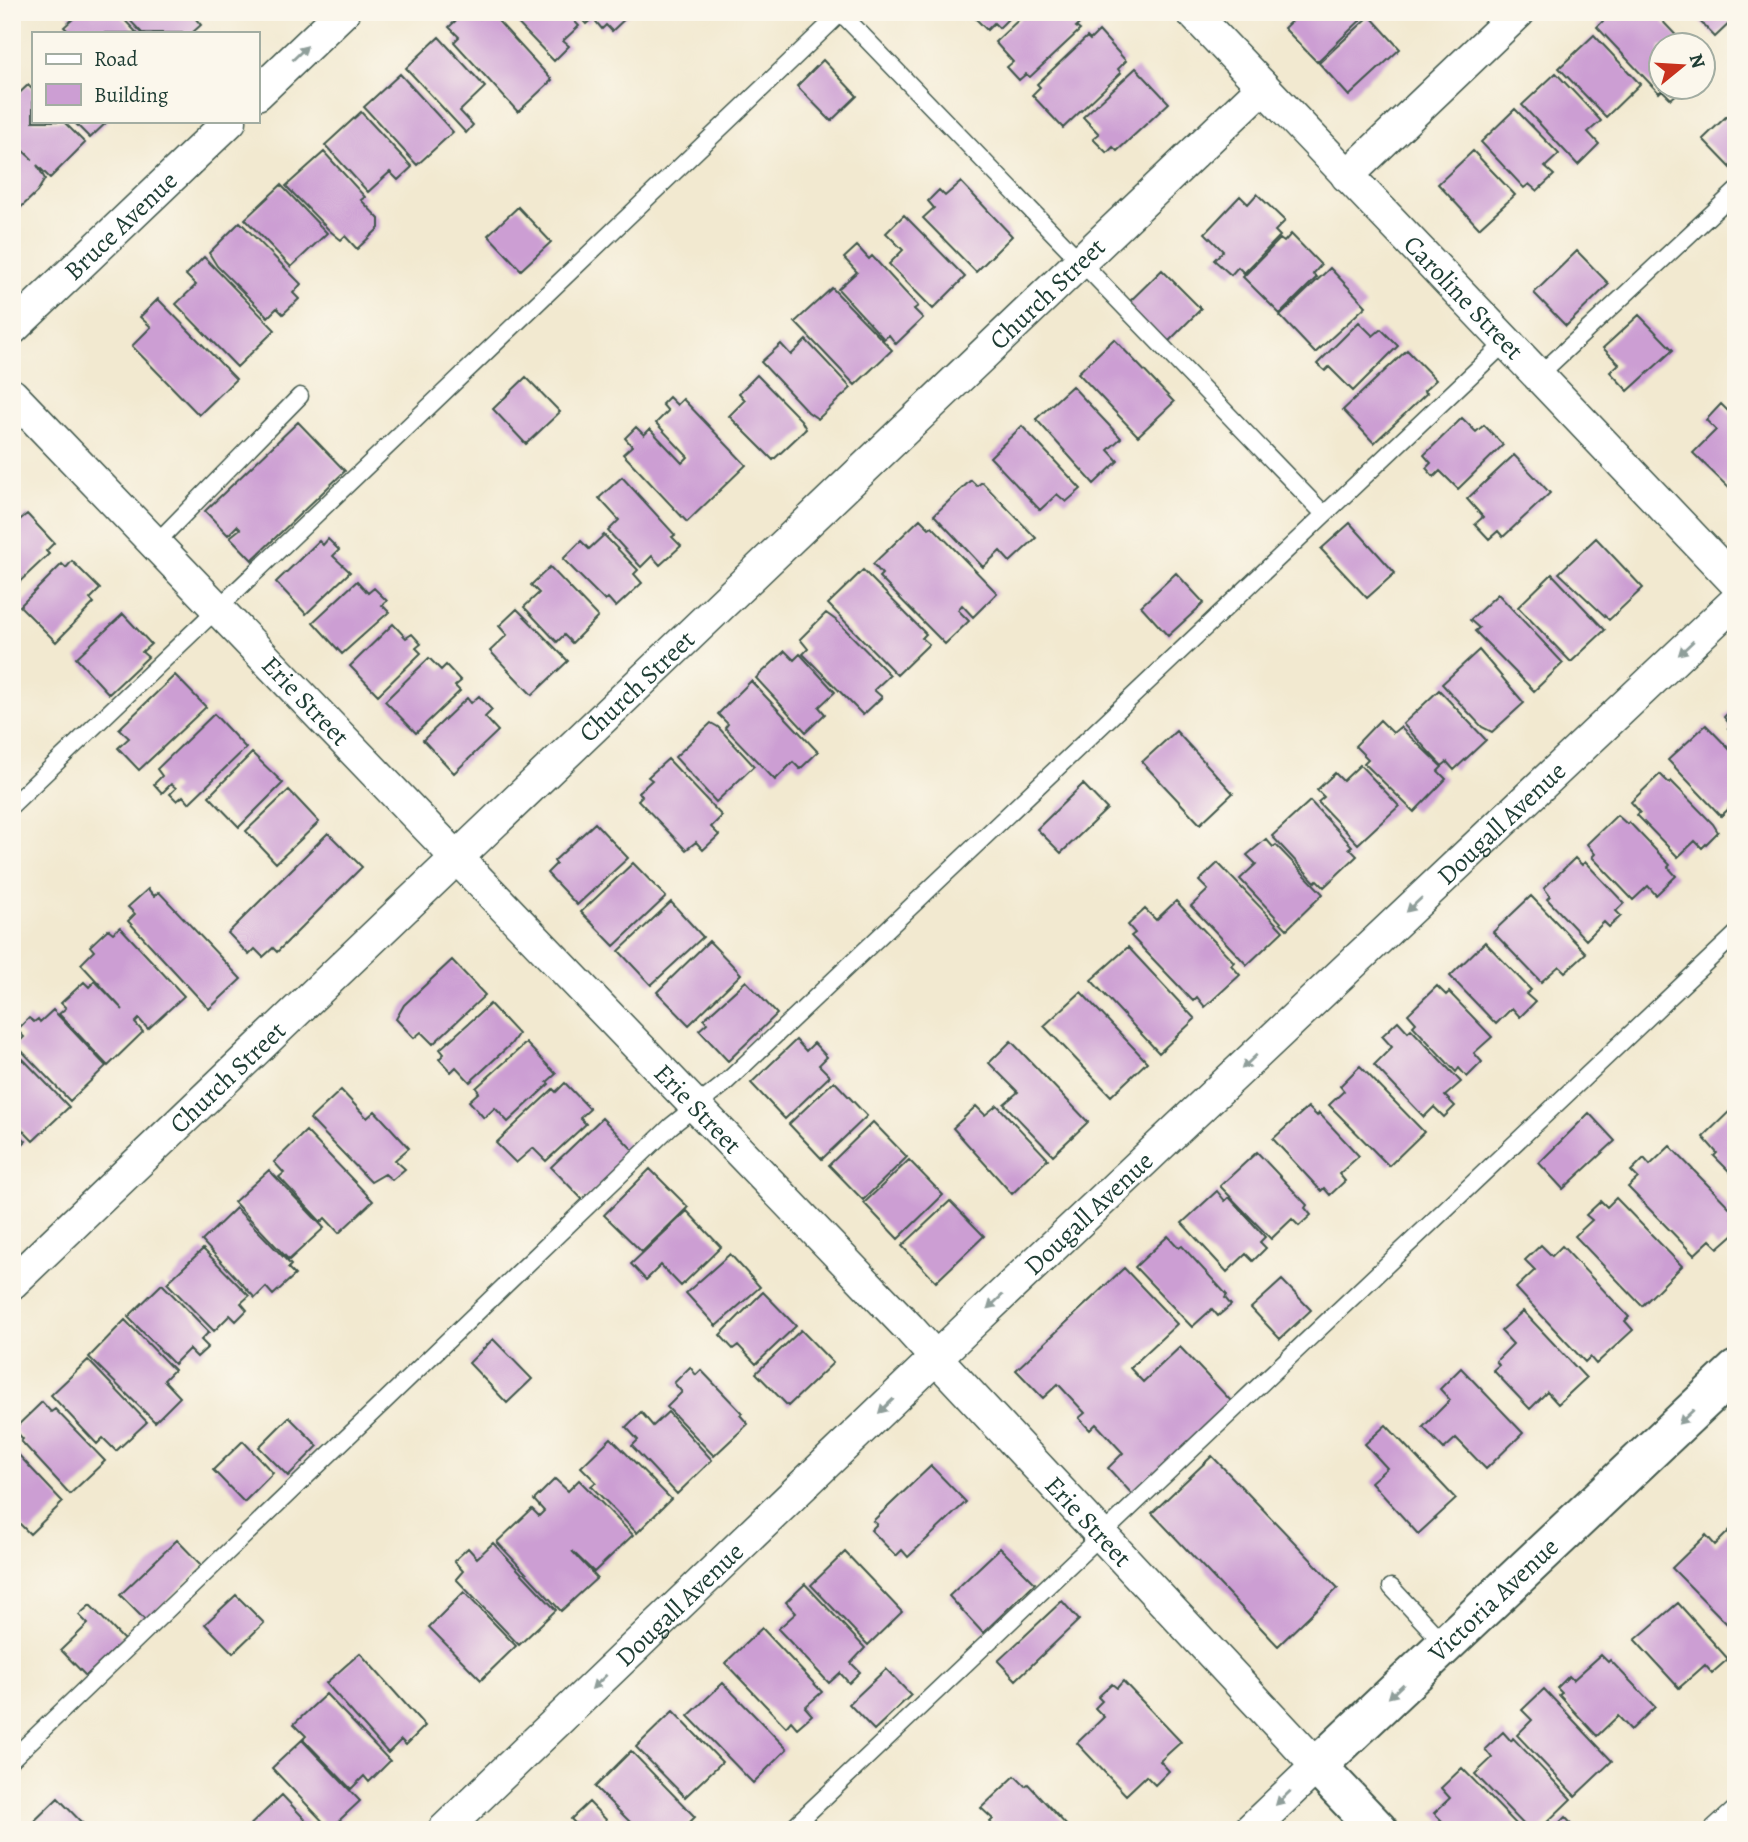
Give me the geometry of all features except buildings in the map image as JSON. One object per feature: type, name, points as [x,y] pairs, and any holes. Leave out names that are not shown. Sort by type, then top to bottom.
[{"type":"street","points":[[259,92],[343,12]]},
{"type":"street","name":"Caroline Street","points":[[1192,12],[1736,583]]},
{"type":"street","points":[[1347,176],[1519,12]]},
{"type":"street","name":"Church Street","points":[[12,1283],[1263,88]]},
{"type":"street","name":"Bruce Avenue","points":[[12,329],[229,122]]},
{"type":"street","name":"Erie Street","points":[[12,395],[908,1327],[1378,1830]]},
{"type":"street","name":"Dougall Avenue","points":[[444,1830],[936,1359],[1736,601]]},
{"type":"street","name":"Victoria Avenue","points":[[1250,1830],[1736,1370]]},
{"type":"lane","points":[[12,805],[842,13],[1324,514]]},
{"type":"lane","points":[[1538,376],[1736,191]]},
{"type":"lane","points":[[12,1759],[671,1126],[723,1085],[1506,342]]},
{"type":"lane","points":[[155,544],[300,396]]},
{"type":"lane","points":[[790,1830],[1736,934]]},
{"type":"lane","points":[[1391,1587],[1445,1645]]},
{"type":"lane","points":[[1712,1830],[1736,1808]]}]
